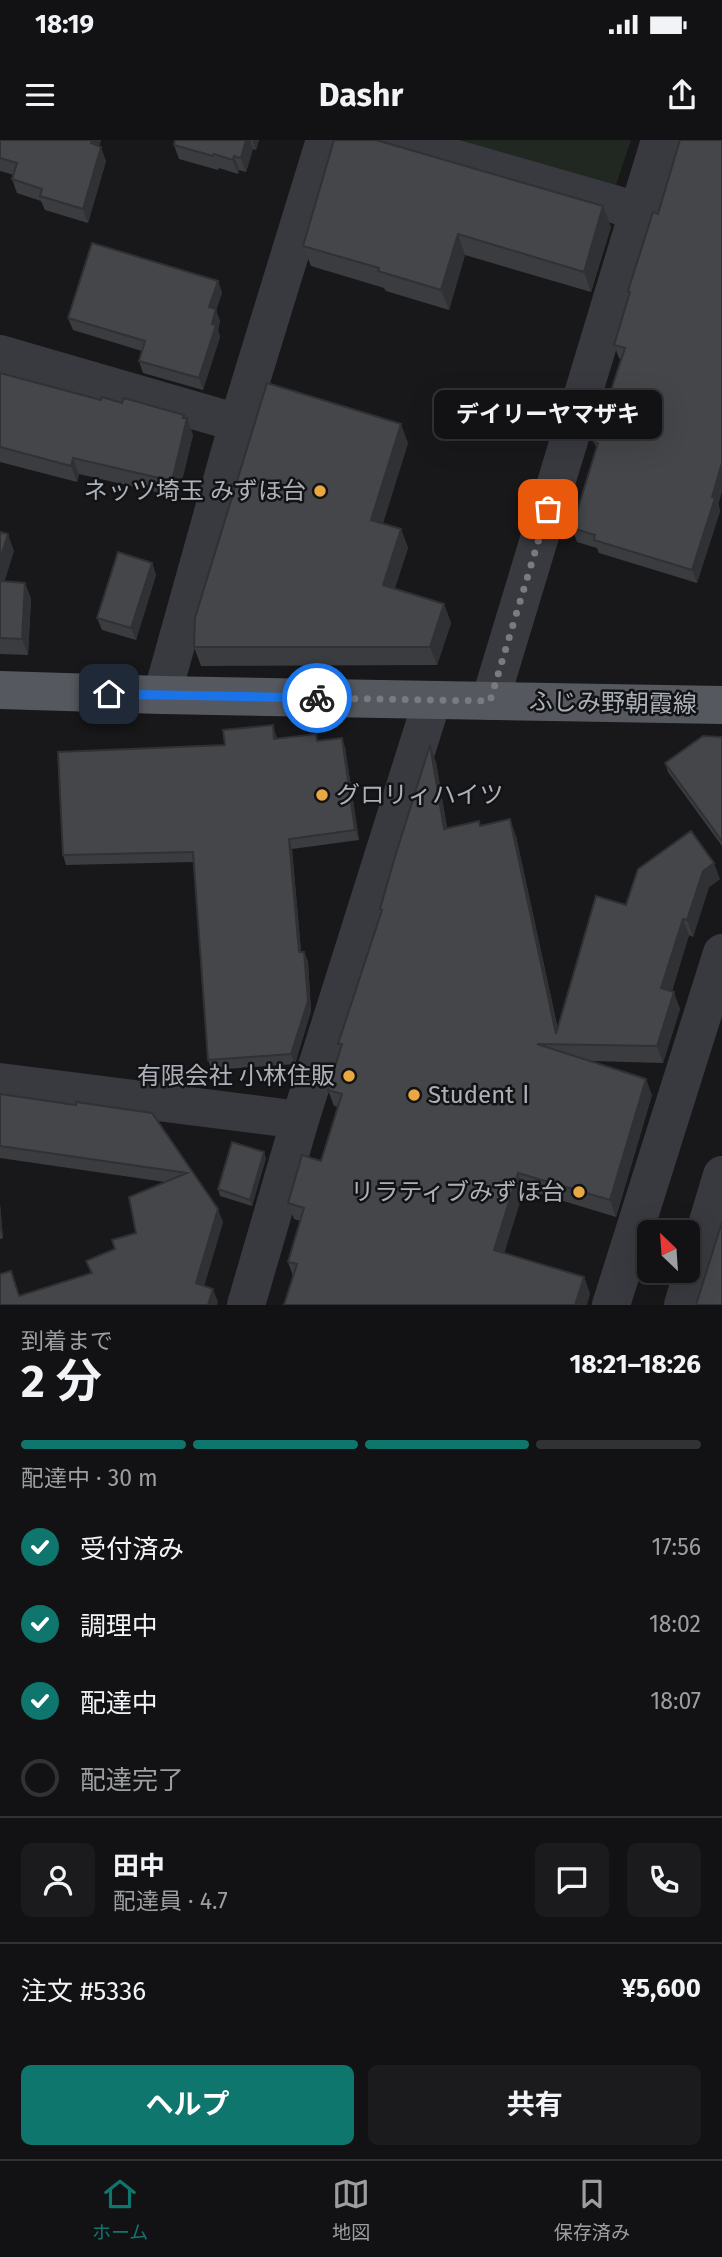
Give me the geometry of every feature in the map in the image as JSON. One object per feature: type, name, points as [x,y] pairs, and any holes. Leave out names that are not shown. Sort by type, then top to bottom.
[{"type":"main road","name":"ふじみ野朝霞線","points":[[0,690],[722,705]]},
{"type":"street","points":[[162,695],[238,423],[325,140]]},
{"type":"street","points":[[390,140],[638,211]]},
{"type":"street","points":[[490,701],[660,140]]},
{"type":"street","points":[[0,354],[238,423]]},
{"type":"street","points":[[246,1305],[300,1120],[432,701]]},
{"type":"street","points":[[611,1305],[722,953]]},
{"type":"street","points":[[0,1082],[300,1120]]},
{"type":"street","points":[[683,1305],[722,1175]]},
{"type":"shaded area","points":[[426,140],[631,140],[614,191]]},
{"type":"building","points":[[0,140],[92,140],[91,143],[101,147],[83,209],[40,196],[42,189],[12,179],[17,163],[0,158]]},
{"type":"building","points":[[175,140],[246,140],[241,158],[234,156],[233,160],[174,145]]},
{"type":"building","points":[[334,140],[376,140],[603,206],[584,272],[458,234],[441,290],[378,271],[379,268],[303,246]]},
{"type":"building","points":[[680,140],[722,140],[722,463],[712,497],[715,498],[692,570],[594,540],[595,535],[572,528],[598,443],[594,442],[625,348],[614,345],[630,292],[628,291],[653,212],[658,214]]},
{"type":"building","points":[[92,243],[218,281],[209,307],[216,309],[212,324],[216,325],[199,378],[139,361],[145,341],[68,318]]},
{"type":"building","points":[[0,373],[101,400],[102,397],[122,403],[124,398],[184,415],[183,418],[187,418],[172,481],[73,458],[71,466],[0,447]]},
{"type":"building","name":"ネッツ埼玉 みずほ台","points":[[267,383],[401,424],[371,520],[401,529],[383,585],[444,604],[430,647],[194,647],[195,618]]},
{"type":"building","points":[[0,532],[8,534],[0,560]]},
{"type":"building","points":[[118,552],[152,563],[131,628],[97,618]]},
{"type":"building","points":[[0,581],[25,583],[22,639],[0,638]]},
{"type":"building","points":[[273,725],[274,739],[316,734],[317,741],[342,738],[355,830],[289,839],[299,952],[304,952],[308,1001],[291,1054],[208,1060],[193,852],[63,855],[58,752],[225,745],[223,730]]},
{"type":"building","points":[[703,736],[722,737],[722,841],[665,763]]},
{"type":"building","points":[[430,745],[444,829],[479,821],[480,826],[510,819],[556,1034],[596,896],[626,905],[638,869],[691,831],[714,863],[703,871],[687,920],[683,919],[661,988],[674,992],[657,1046],[537,1044],[646,1079],[610,1200],[518,1173],[494,1250],[584,1277],[575,1305],[284,1305],[297,1264],[288,1262],[304,1208],[288,1203],[302,1155],[321,1161],[342,1094],[328,1090],[342,1044],[338,1044],[382,910],[380,909],[394,860]]},
{"type":"building","points":[[0,1094],[152,1113],[218,1209],[196,1283],[213,1289],[208,1305],[0,1305],[0,1274],[11,1271],[19,1296],[92,1273],[86,1261],[115,1249],[112,1240],[136,1233],[129,1197],[187,1173],[0,1146]]},
{"type":"building","points":[[232,1142],[264,1152],[250,1200],[218,1189]]},
{"type":"building","points":[[722,1222],[722,1305],[696,1305]]},
{"type":"way so far","points":[[317,698],[490,701],[548,509]]},
{"type":"place","name":"ネッツ埼玉 みずほ台","points":[[320,491]]},
{"type":"place","name":"デイリーヤマザキ","points":[[548,509]]},
{"type":"place","name":"グロリィハイツ","points":[[322,795]]},
{"type":"place","name":"有限会社 小林住販","points":[[349,1076]]},
{"type":"place","name":"StudentⅠ","points":[[414,1095]]},
{"type":"place","name":"リラティブみずほ台","points":[[579,1192]]},
{"type":"route","points":[[109,694],[317,698]]}]
